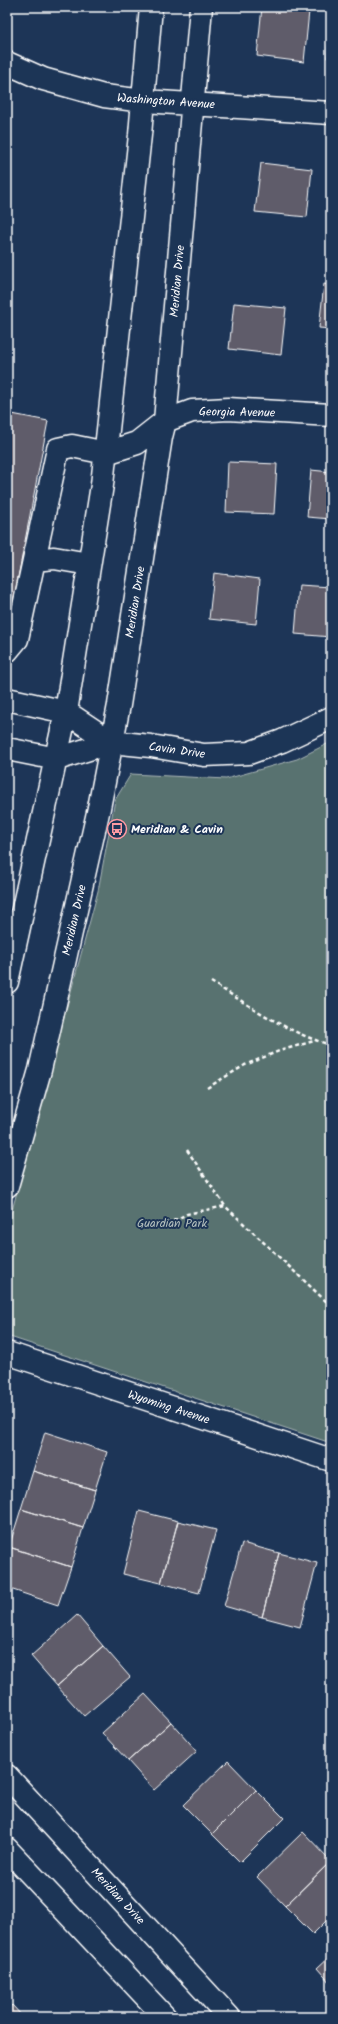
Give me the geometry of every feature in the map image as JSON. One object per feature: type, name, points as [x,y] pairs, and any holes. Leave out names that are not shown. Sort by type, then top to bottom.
[{"type":"street","points":[[7,982],[57,759],[66,712],[106,453],[107,427],[144,101],[151,7]]},
{"type":"street","name":"Meridian Drive","points":[[7,1186],[40,1070],[99,808],[161,437],[165,421],[201,7]]},
{"type":"street","name":"Washington Avenue","points":[[7,63],[44,79],[104,96],[192,105],[331,113]]},
{"type":"street","name":"Georgia Avenue","points":[[106,453],[137,442],[165,421],[192,411],[228,409],[331,415]]},
{"type":"street","points":[[7,651],[17,639],[58,448],[72,446],[106,453]]},
{"type":"street","points":[[34,560],[54,558],[89,564]]},
{"type":"street","name":"Cavin Drive","points":[[7,700],[66,712],[111,742]]},
{"type":"street","name":"Cavin Drive","points":[[7,749],[57,759],[111,742],[151,746],[204,755],[249,753],[282,741],[331,718]]},
{"type":"street","name":"Wyoming Avenue","points":[[7,1353],[331,1460]]},
{"type":"street","name":"Meridian Drive","points":[[7,1776],[229,2017]]},
{"type":"street","points":[[7,1849],[165,2017]]},
{"type":"path","points":[[211,982],[267,1017],[315,1040],[331,1045]]},
{"type":"path","points":[[207,1088],[245,1065],[279,1051],[315,1040]]},
{"type":"path","points":[[187,1150],[225,1206],[331,1306]]},
{"type":"path","points":[[161,1227],[187,1214],[225,1206]]},
{"type":"green space","name":"Guardian Park","points":[[331,742],[331,1443],[7,1336],[7,1229],[98,891],[115,800],[131,774],[226,779],[297,759]]},
{"type":"building","points":[[262,7],[309,11],[304,62],[257,56]]},
{"type":"building","points":[[331,17],[331,58],[327,58]]},
{"type":"building","points":[[261,163],[312,169],[307,217],[255,212]]},
{"type":"building","points":[[324,284],[331,285],[331,329],[319,328]]},
{"type":"building","points":[[234,303],[286,308],[281,355],[229,349]]},
{"type":"building","points":[[12,414],[48,421],[7,635],[7,440]]},
{"type":"building","points":[[228,462],[277,464],[274,514],[226,512]]},
{"type":"building","points":[[311,470],[331,472],[331,519],[307,517]]},
{"type":"building","points":[[214,573],[260,579],[256,624],[209,619]]},
{"type":"building","points":[[299,585],[331,587],[331,637],[295,634]]},
{"type":"building","points":[[45,1432],[107,1452],[95,1490],[33,1471]]},
{"type":"building","points":[[33,1471],[95,1490],[83,1528],[21,1509]]},
{"type":"building","points":[[21,1509],[83,1528],[71,1567],[9,1547]]},
{"type":"building","points":[[139,1511],[178,1521],[161,1583],[123,1574]]},
{"type":"building","points":[[178,1521],[216,1530],[199,1593],[161,1583]]},
{"type":"building","points":[[242,1543],[279,1553],[262,1617],[224,1606]]},
{"type":"building","points":[[9,1547],[71,1567],[58,1605],[7,1588],[7,1552]]},
{"type":"building","points":[[279,1553],[317,1563],[300,1627],[262,1617]]},
{"type":"building","points":[[77,1615],[103,1646],[57,1686],[31,1656]]},
{"type":"building","points":[[103,1646],[130,1677],[84,1716],[57,1686]]},
{"type":"building","points":[[145,1694],[171,1722],[128,1761],[102,1733]]},
{"type":"building","points":[[171,1722],[197,1751],[154,1790],[128,1761]]},
{"type":"building","points":[[228,1761],[256,1790],[212,1834],[183,1805]]},
{"type":"building","points":[[256,1790],[284,1818],[240,1862],[212,1834]]},
{"type":"building","points":[[303,1832],[331,1861],[285,1906],[257,1877]]},
{"type":"building","points":[[331,1861],[331,1916],[313,1934],[285,1906]]},
{"type":"building","points":[[331,1955],[331,1984],[317,1968]]},
{"type":"building","points":[[12,2005],[23,2017],[7,2017],[7,2010]]},
{"type":"place","name":"Meridian & Cavin","points":[[117,829]]}]
